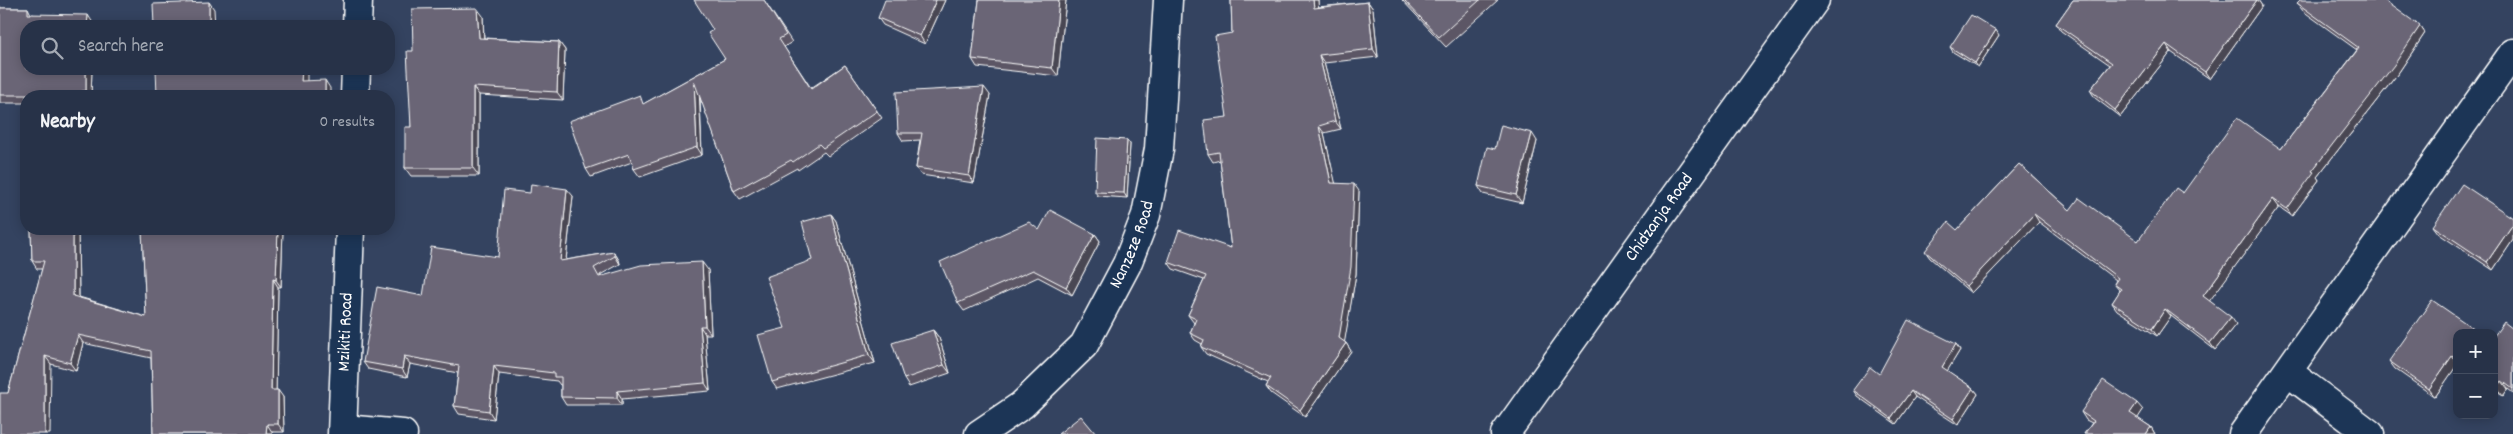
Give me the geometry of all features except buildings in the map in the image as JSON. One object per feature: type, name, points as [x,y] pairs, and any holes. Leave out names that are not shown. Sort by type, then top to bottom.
[{"type":"street","points":[[357,20],[358,0]]},
{"type":"street","name":"Nanzeze Road","points":[[979,434],[1022,405],[1084,345],[1127,264],[1146,214],[1159,149],[1168,0]]},
{"type":"street","name":"Chidzanja Road","points":[[1505,434],[1815,0]]},
{"type":"street","points":[[2243,434],[2513,53]]},
{"type":"street","points":[[355,90],[356,75]]},
{"type":"street","name":"Mzikiti Road","points":[[343,432],[350,235]]},
{"type":"street","points":[[2288,372],[2370,434]]},
{"type":"street","points":[[343,432],[403,434]]}]
